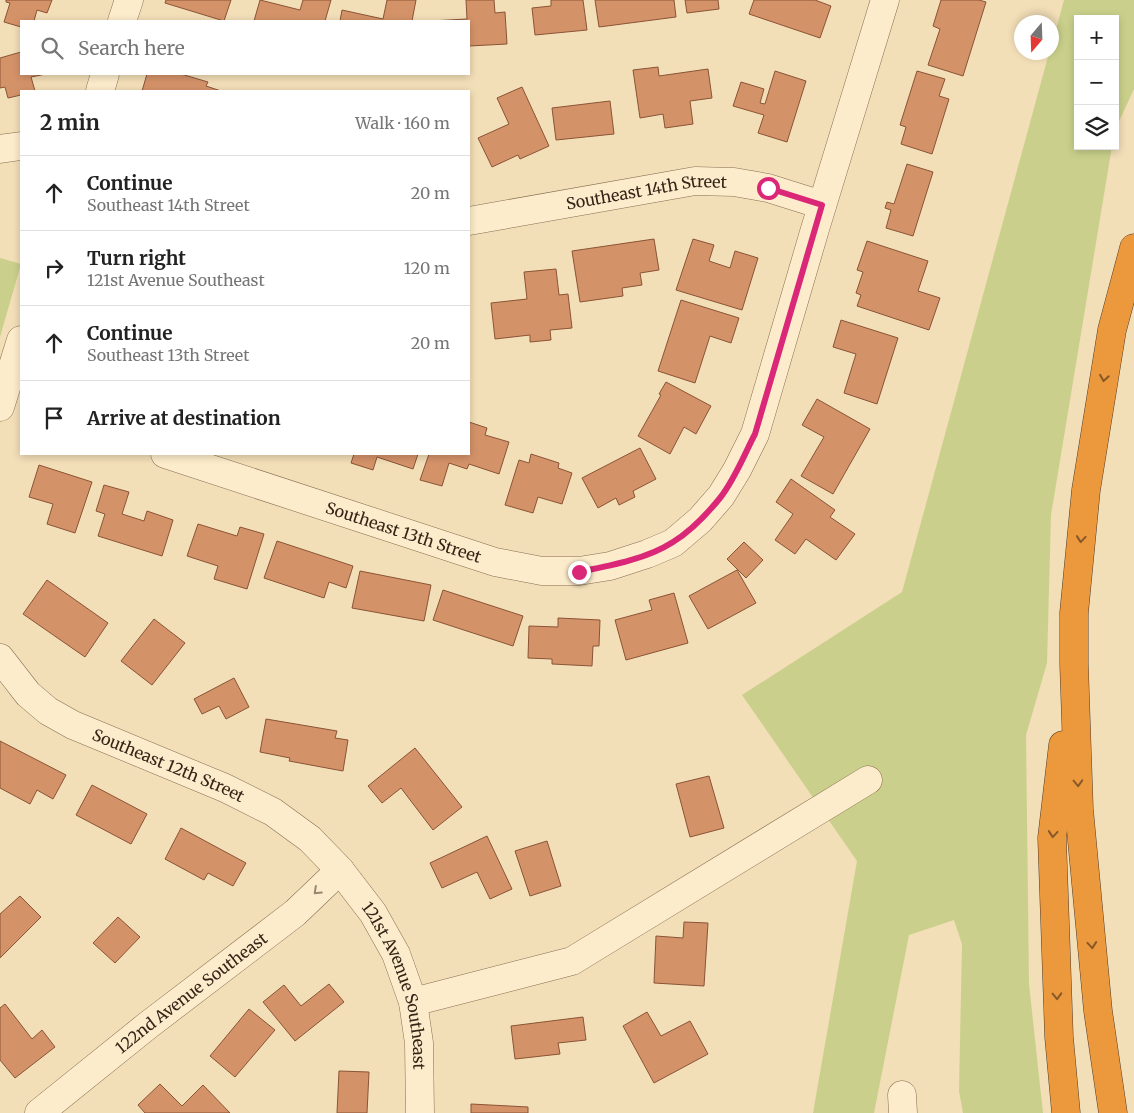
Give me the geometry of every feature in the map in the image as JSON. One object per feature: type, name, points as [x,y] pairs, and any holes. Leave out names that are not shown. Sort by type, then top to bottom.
[{"type":"highway","points":[[1113,1113],[1098,1011],[1079,809],[1074,614],[1086,490],[1112,330],[1134,248]]},
{"type":"highway","points":[[1066,1113],[1058,1037],[1052,838],[1074,664]]},
{"type":"street","points":[[122,20],[129,0]]},
{"type":"street","points":[[822,205],[885,0]]},
{"type":"street","points":[[100,90],[105,75]]},
{"type":"street","points":[[0,149],[20,146]]},
{"type":"street","name":"Southeast 14th Street","points":[[470,221],[695,181],[734,182],[768,188],[822,205]]},
{"type":"street","name":"Southeast 13th Street","points":[[168,455],[495,562],[542,570],[579,572],[610,566],[647,554],[673,542],[700,520],[721,496],[737,470],[755,434],[822,205]]},
{"type":"street","points":[[6,404],[20,344]]},
{"type":"street","name":"Southeast 12th Street","points":[[0,658],[28,694],[48,711],[73,725],[226,788],[273,812],[310,840],[340,870]]},
{"type":"street","points":[[413,1002],[572,961],[868,780]]},
{"type":"street","name":"122nd Avenue Southeast","points":[[39,1113],[146,1026],[295,912],[340,870]]},
{"type":"street","name":"121st Avenue Southeast","points":[[340,870],[373,913],[396,954],[413,1002],[419,1043],[420,1113]]},
{"type":"green space","points":[[1064,0],[1134,0],[1134,89],[1119,121],[1119,15],[1074,15],[1074,150],[1111,150],[1051,515],[1047,663],[1026,735],[1029,984],[1043,1113],[963,1113],[959,1091],[962,944],[954,920],[909,935],[874,1113],[813,1113],[857,861],[742,695],[902,592],[1047,60],[1059,60],[1059,19]]},
{"type":"green space","points":[[0,258],[20,264],[20,267],[0,337]]},
{"type":"building","points":[[6,0],[52,0],[47,13],[37,10],[34,20],[20,20],[20,27],[4,22],[10,3],[6,2]]},
{"type":"building","points":[[166,0],[231,0],[224,20],[165,3]]},
{"type":"building","points":[[260,0],[300,10],[303,0],[331,0],[325,20],[254,20]]},
{"type":"building","points":[[387,0],[416,0],[412,20],[340,20],[342,10],[383,19]]},
{"type":"building","points":[[466,0],[494,0],[495,13],[505,12],[507,44],[470,46],[470,20],[448,20],[467,19]]},
{"type":"building","points":[[551,0],[583,0],[587,30],[535,35],[532,8],[551,6]]},
{"type":"building","points":[[595,0],[674,0],[676,17],[599,27]]},
{"type":"building","points":[[685,0],[718,0],[719,9],[687,13]]},
{"type":"building","points":[[754,0],[815,0],[831,6],[820,38],[749,14]]},
{"type":"building","points":[[941,0],[979,0],[986,2],[963,76],[928,65],[940,29],[933,26]]},
{"type":"building","points":[[20,52],[20,75],[41,75],[31,77],[35,90],[20,90],[20,95],[8,98],[5,87],[0,88],[0,58]]},
{"type":"building","points":[[658,67],[659,76],[708,69],[712,98],[690,101],[693,124],[665,128],[663,114],[640,118],[633,70]]},
{"type":"building","points":[[775,71],[806,81],[787,142],[758,133],[764,115],[733,106],[741,82],[764,89],[760,103],[765,104]]},
{"type":"building","points":[[917,71],[945,79],[939,96],[949,99],[932,154],[901,144],[906,127],[900,125]]},
{"type":"building","points":[[147,75],[184,75],[208,82],[206,86],[218,90],[142,90]]},
{"type":"building","points":[[522,87],[549,146],[520,159],[518,155],[492,167],[478,138],[509,124],[497,98]]},
{"type":"building","points":[[610,101],[614,134],[556,140],[552,108]]},
{"type":"building","points":[[907,164],[933,172],[913,236],[886,228],[891,210],[885,208],[887,202],[894,204]]},
{"type":"building","points":[[654,239],[659,270],[640,273],[642,285],[622,288],[623,296],[580,302],[572,251]]},
{"type":"building","points":[[693,239],[714,245],[709,261],[730,268],[735,251],[758,258],[742,310],[676,290]]},
{"type":"building","points":[[867,241],[928,261],[918,291],[940,298],[929,330],[857,306],[861,295],[856,293],[863,272],[857,270]]},
{"type":"building","points":[[556,269],[559,295],[568,294],[572,328],[550,330],[551,340],[530,342],[530,335],[495,339],[491,303],[527,299],[524,272]]},
{"type":"building","points":[[681,300],[739,318],[731,343],[710,336],[695,383],[658,371]]},
{"type":"building","points":[[841,320],[898,338],[877,404],[844,393],[856,354],[833,347]]},
{"type":"building","points":[[666,382],[711,406],[696,434],[684,427],[670,454],[638,436],[661,395],[659,394]]},
{"type":"building","points":[[817,399],[870,429],[833,494],[801,476],[824,437],[802,425]]},
{"type":"building","points":[[470,422],[487,428],[485,435],[509,442],[499,474],[469,464],[467,469],[449,463],[442,486],[420,480],[429,455],[470,455]]},
{"type":"building","points":[[640,448],[656,479],[633,491],[635,497],[619,505],[616,498],[598,508],[582,478]]},
{"type":"building","points":[[531,454],[559,463],[558,468],[572,473],[562,504],[538,497],[533,513],[505,505],[519,460],[529,463]]},
{"type":"building","points":[[354,455],[418,455],[413,469],[377,457],[373,470],[351,463]]},
{"type":"building","points":[[39,465],[92,482],[75,533],[47,524],[53,504],[29,497]]},
{"type":"building","points":[[791,479],[835,510],[830,517],[855,534],[836,560],[806,539],[795,554],[775,540],[793,514],[776,502]]},
{"type":"building","points":[[104,485],[129,492],[122,514],[144,521],[147,511],[173,520],[162,556],[98,536],[105,514],[96,511]]},
{"type":"building","points":[[198,524],[237,536],[240,527],[264,534],[247,589],[214,579],[218,566],[187,556]]},
{"type":"building","points":[[277,541],[353,566],[346,588],[329,582],[324,598],[264,578]]},
{"type":"building","points":[[744,542],[763,560],[746,578],[727,559]]},
{"type":"building","points":[[737,570],[756,603],[708,629],[689,596]]},
{"type":"building","points":[[360,571],[431,585],[424,621],[352,608]]},
{"type":"building","points":[[47,580],[108,623],[85,657],[23,614]]},
{"type":"building","points":[[443,590],[523,616],[513,646],[433,620]]},
{"type":"building","points":[[674,593],[688,643],[626,660],[615,620],[652,610],[649,600]]},
{"type":"building","points":[[558,618],[600,620],[599,646],[593,646],[592,666],[552,664],[552,659],[528,658],[529,626],[558,627]]},
{"type":"building","points":[[154,619],[185,643],[152,685],[121,661]]},
{"type":"building","points":[[234,678],[249,707],[226,719],[219,706],[202,714],[194,699]]},
{"type":"building","points":[[266,719],[337,731],[335,738],[348,740],[343,771],[289,761],[290,758],[260,752]]},
{"type":"building","points":[[0,741],[66,775],[53,799],[37,790],[30,804],[0,788]]},
{"type":"building","points":[[415,748],[462,807],[433,830],[401,788],[382,803],[368,786]]},
{"type":"building","points":[[709,776],[724,828],[690,837],[676,784]]},
{"type":"building","points":[[92,785],[147,814],[131,844],[76,815]]},
{"type":"building","points":[[181,828],[246,863],[233,886],[208,873],[204,880],[165,859]]},
{"type":"building","points":[[487,836],[512,889],[490,899],[477,872],[442,888],[430,863]]},
{"type":"building","points":[[547,841],[561,886],[530,896],[515,851]]},
{"type":"building","points":[[20,896],[41,917],[0,958],[0,914]]},
{"type":"building","points":[[118,917],[140,937],[115,963],[93,943]]},
{"type":"building","points":[[684,922],[708,923],[704,986],[654,983],[656,936],[683,938]]},
{"type":"building","points":[[329,984],[344,1002],[295,1041],[263,1002],[284,985],[301,1006]]},
{"type":"building","points":[[5,1004],[32,1039],[42,1030],[55,1047],[15,1078],[0,1060],[0,1008]]},
{"type":"building","points":[[249,1009],[275,1030],[235,1077],[210,1056]]},
{"type":"building","points":[[647,1012],[661,1036],[690,1021],[708,1054],[654,1083],[623,1026]]},
{"type":"building","points":[[583,1017],[586,1040],[558,1043],[560,1054],[515,1059],[511,1026]]},
{"type":"building","points":[[339,1071],[369,1072],[367,1113],[337,1113]]},
{"type":"building","points":[[160,1084],[182,1106],[203,1085],[230,1113],[145,1113],[138,1105]]},
{"type":"building","points":[[471,1104],[528,1107],[528,1113],[471,1113]]},
{"type":"route","points":[[579,572],[610,566],[647,554],[673,542],[700,520],[721,496],[737,470],[755,434],[822,205],[768,188]]}]
